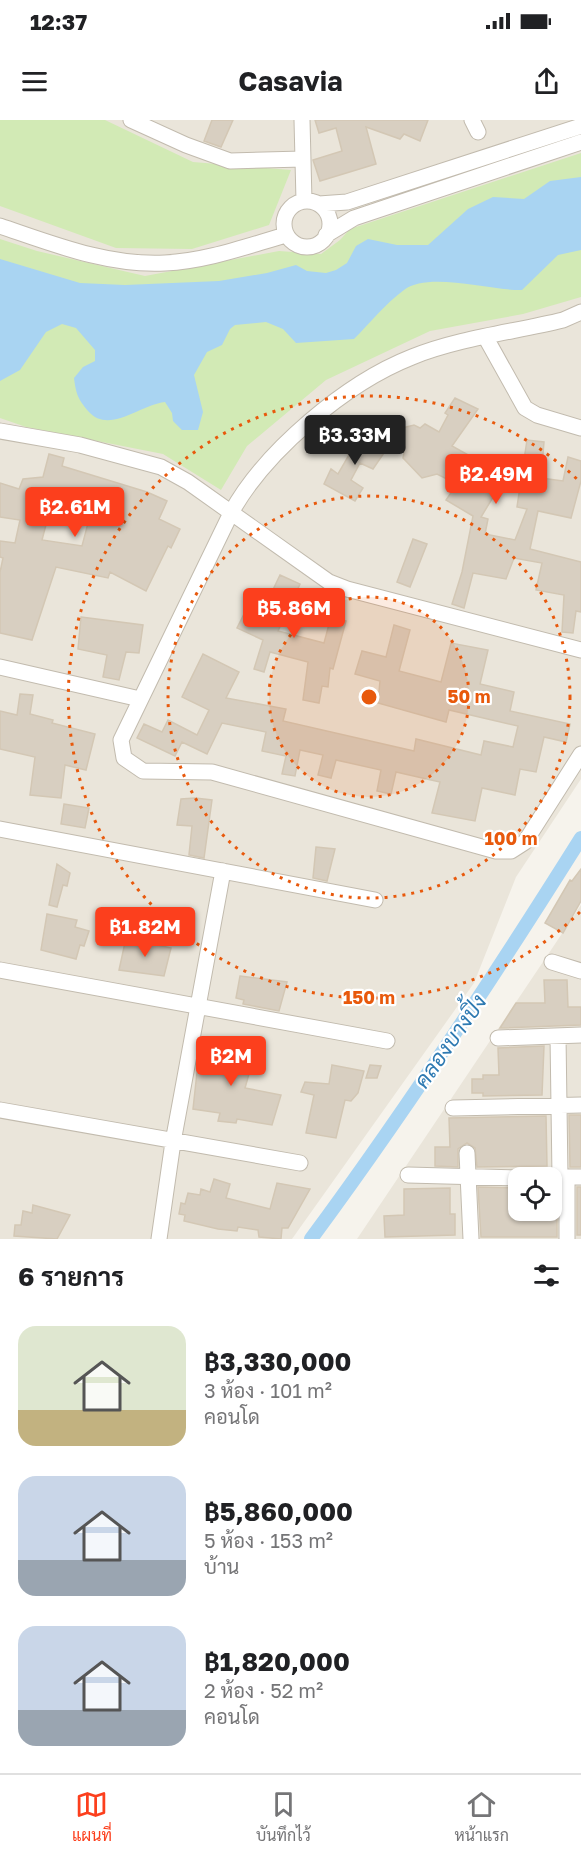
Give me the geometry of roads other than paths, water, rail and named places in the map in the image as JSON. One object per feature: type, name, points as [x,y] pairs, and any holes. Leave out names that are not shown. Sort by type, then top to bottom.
[{"type":"street","points":[[131,120],[186,146],[230,161],[303,159]]},
{"type":"street","points":[[302,120],[303,159],[312,203],[329,217],[330,224],[326,235]]},
{"type":"street","points":[[581,126],[346,202],[297,203],[286,213],[284,220],[286,235],[304,247],[318,244],[326,235],[354,218],[581,142]]},
{"type":"street","points":[[0,226],[81,254],[165,263],[214,256],[286,235]]},
{"type":"street","points":[[581,312],[563,320],[412,356],[335,401],[263,465],[246,486],[231,513],[121,741],[124,758],[143,771],[212,772],[496,851],[511,851],[525,842],[581,754]]},
{"type":"street","points":[[486,338],[525,408],[537,415],[581,428]]},
{"type":"street","points":[[0,431],[80,445],[161,467],[329,582],[347,589],[581,650]]},
{"type":"street","points":[[0,668],[140,699]]},
{"type":"street","points":[[0,829],[375,900]]},
{"type":"street","points":[[159,1239],[172,1142],[223,871]]},
{"type":"street","points":[[552,962],[581,971]]},
{"type":"street","points":[[0,970],[387,1041]]},
{"type":"street","points":[[498,1038],[581,1035]]},
{"type":"street","points":[[558,1036],[559,1105],[570,1177],[567,1239]]},
{"type":"street","points":[[453,1108],[581,1105]]},
{"type":"street","points":[[0,1110],[172,1142],[300,1162]]},
{"type":"street","points":[[467,1153],[471,1239]]},
{"type":"street","points":[[408,1175],[508,1178]]},
{"type":"water","points":[[581,177],[581,250],[558,255],[522,290],[444,282],[415,285],[390,301],[354,339],[296,343],[283,329],[266,322],[235,325],[230,329],[222,345],[207,352],[194,375],[203,412],[198,430],[182,430],[173,421],[172,413],[165,402],[125,417],[105,420],[96,418],[80,400],[74,378],[83,367],[95,361],[95,350],[76,328],[62,324],[46,332],[20,370],[0,381],[0,259],[80,283],[125,285],[219,281],[267,273],[296,265],[307,271],[326,273],[347,263],[356,246],[368,239],[397,245],[428,245],[468,209],[493,197],[524,199],[550,181]]},
{"type":"waterway","name":"คลองบางปิ้ง","points":[[311,1239],[382,1141],[450,1041],[581,838]]}]
